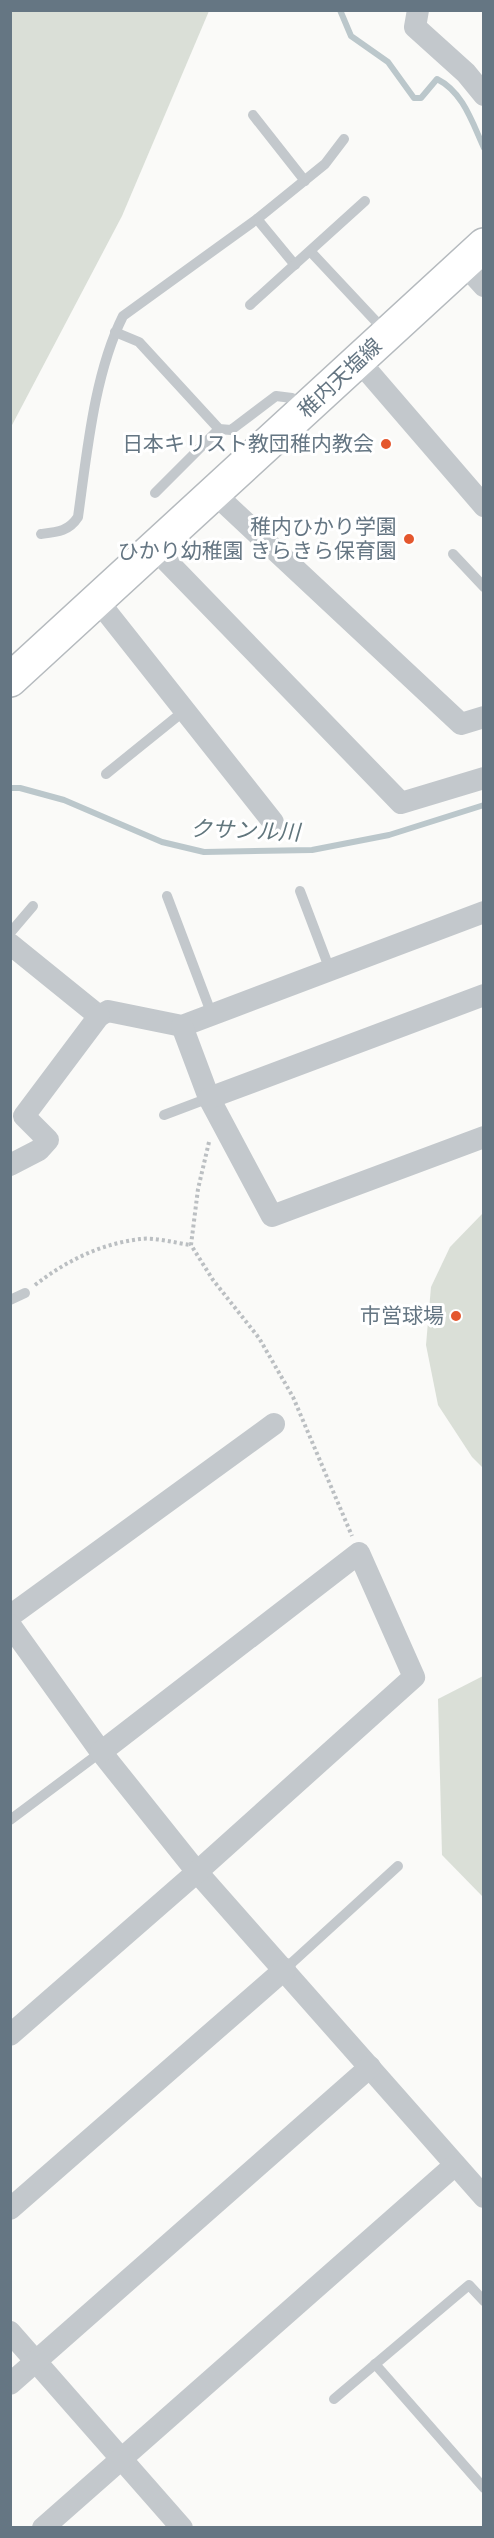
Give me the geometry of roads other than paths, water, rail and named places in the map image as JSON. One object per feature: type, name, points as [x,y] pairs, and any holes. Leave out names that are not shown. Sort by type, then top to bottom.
[{"type":"main road","name":"稚内天塩線","points":[[10,680],[388,334],[477,265]]},
{"type":"street","points":[[418,10],[415,27],[466,73],[483,95]]},
{"type":"street","points":[[359,361],[483,506]]},
{"type":"street","points":[[215,494],[461,724],[483,717]]},
{"type":"street","points":[[155,549],[401,803],[483,778]]},
{"type":"street","points":[[98,601],[273,822]]},
{"type":"street","points":[[10,1164],[39,1150],[48,1140],[17,1111],[99,1016],[108,1011],[182,1026],[483,912]]},
{"type":"street","points":[[10,944],[99,1016]]},
{"type":"street","points":[[212,1105],[483,996]]},
{"type":"street","points":[[182,1026],[212,1105],[272,1216],[483,1137]]},
{"type":"street","points":[[10,1616],[274,1424]]},
{"type":"street","points":[[10,2035],[197,1872],[414,1677],[359,1553],[101,1752]]},
{"type":"street","points":[[10,1624],[101,1752],[197,1872],[285,1969],[483,2197]]},
{"type":"street","points":[[10,2209],[285,1969]]},
{"type":"street","points":[[10,2384],[370,2067]]},
{"type":"street","points":[[43,2528],[455,2165]]},
{"type":"street","points":[[10,2332],[182,2528]]},
{"type":"lane","points":[[253,115],[305,181]]},
{"type":"lane","points":[[41,534],[65,530],[73,525],[78,517],[93,412],[115,332],[123,316],[257,219],[305,181],[325,164],[344,139]]},
{"type":"lane","points":[[250,305],[365,201]]},
{"type":"lane","points":[[257,219],[294,265]]},
{"type":"lane","points":[[311,252],[388,334]]},
{"type":"lane","points":[[115,332],[139,342],[219,429],[231,430],[276,396],[292,398],[304,411]]},
{"type":"lane","points":[[155,493],[219,429]]},
{"type":"lane","points":[[453,554],[483,587]]},
{"type":"lane","points":[[106,774],[184,711]]},
{"type":"lane","points":[[300,891],[330,970]]},
{"type":"lane","points":[[167,896],[212,1015]]},
{"type":"lane","points":[[10,933],[33,906]]},
{"type":"lane","points":[[164,1114],[212,1105]]},
{"type":"lane","points":[[10,1300],[25,1293]]},
{"type":"lane","points":[[10,1821],[101,1752]]},
{"type":"lane","points":[[285,1969],[398,1866]]},
{"type":"lane","points":[[334,2399],[469,2285],[482,2297]]},
{"type":"lane","points":[[375,2364],[483,2488]]},
{"type":"waterway","points":[[340,10],[351,36],[388,62],[414,98],[421,98],[437,79],[454,92],[471,118],[484,148]]},
{"type":"waterway","name":"クサンル川","points":[[10,788],[20,788],[64,800],[162,842],[204,852],[312,850],[389,835],[484,805]]},
{"type":"place","name":"日本キリスト教団稚内教会","points":[[386,444]]},
{"type":"place","name":"稚内ひかり学園 ひかり幼稚園 きらきら保育園","points":[[409,539]]},
{"type":"place","name":"市営球場","points":[[456,1316]]}]
